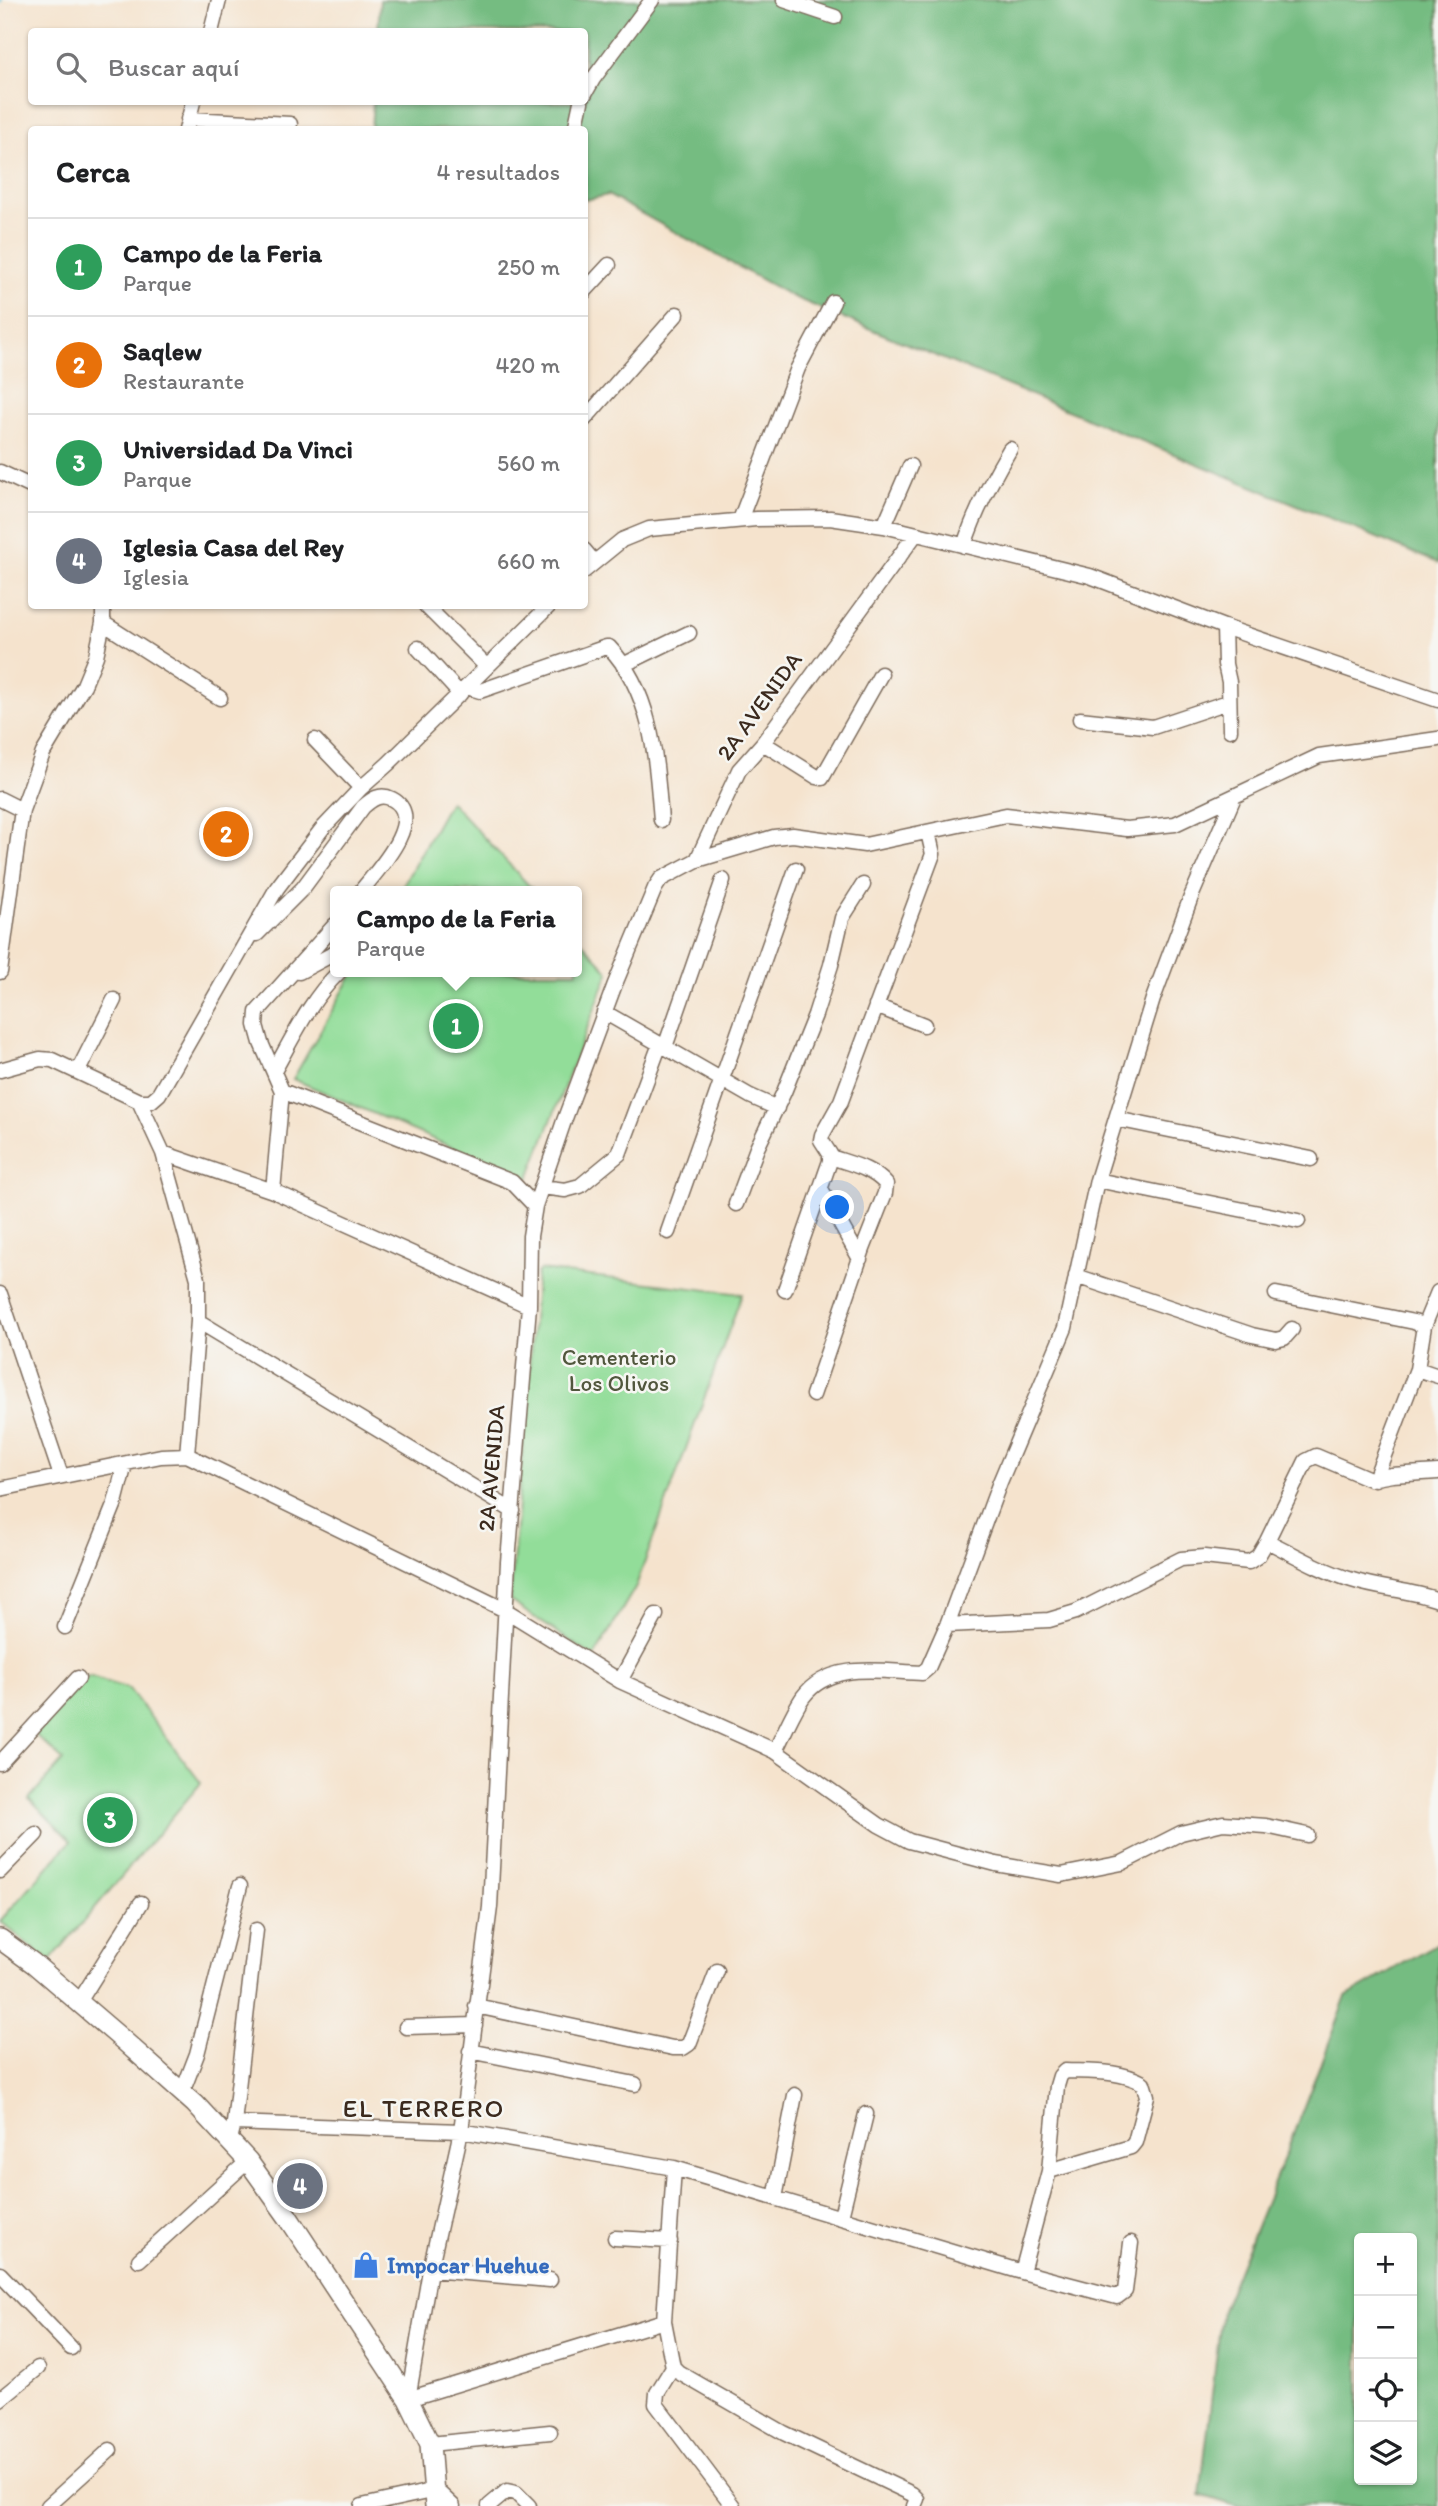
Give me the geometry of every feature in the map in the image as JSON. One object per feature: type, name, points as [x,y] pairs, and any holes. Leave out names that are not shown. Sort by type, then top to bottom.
[{"type":"street","points":[[212,28],[219,0]]},
{"type":"street","points":[[588,88],[652,0]]},
{"type":"street","points":[[784,0],[835,17]]},
{"type":"street","points":[[192,105],[187,125],[290,124]]},
{"type":"street","points":[[576,126],[580,105]]},
{"type":"street","points":[[588,288],[609,265]]},
{"type":"street","points":[[740,520],[798,368],[833,302]]},
{"type":"street","points":[[588,415],[677,314]]},
{"type":"street","points":[[964,546],[973,517],[1010,449]]},
{"type":"street","points":[[884,526],[910,466]]},
{"type":"street","points":[[0,472],[28,485]]},
{"type":"street","points":[[588,561],[622,540],[649,529],[740,520],[830,518],[884,526],[1090,576],[1224,627],[1438,700]]},
{"type":"street","name":"2A AVENIDA","points":[[408,2399],[430,2270],[461,2132],[490,1906],[505,1610],[529,1306],[530,1236],[536,1206],[604,1012],[655,888],[661,879],[697,860],[740,770],[763,743],[915,534]]},
{"type":"street","points":[[0,970],[22,810],[43,754],[84,685],[96,656],[103,609]]},
{"type":"street","points":[[429,609],[487,667]]},
{"type":"street","points":[[0,1070],[40,1059],[52,1060],[139,1101],[151,1101],[159,1094],[277,888],[322,829],[546,609]]},
{"type":"street","points":[[103,623],[220,698]]},
{"type":"street","points":[[1224,627],[1230,730]]},
{"type":"street","points":[[623,665],[690,633]]},
{"type":"street","points":[[418,648],[463,691],[480,691],[606,646],[623,665],[643,707],[655,746],[661,820]]},
{"type":"street","points":[[763,743],[822,778],[881,674]]},
{"type":"street","points":[[1080,719],[1153,727],[1228,702]]},
{"type":"street","points":[[697,860],[774,836],[793,835],[865,845],[1006,814],[1127,829],[1175,824],[1330,753],[1438,739]]},
{"type":"street","points":[[315,740],[361,788]]},
{"type":"street","points":[[238,952],[303,888],[363,807],[373,798],[389,797],[403,812],[405,824],[393,850],[365,886]]},
{"type":"street","points":[[775,1751],[803,1696],[833,1674],[856,1670],[922,1674],[928,1668],[947,1625],[1000,1482],[1065,1328],[1097,1180],[1153,999],[1191,897],[1234,797]]},
{"type":"street","points":[[0,799],[22,810]]},
{"type":"street","points":[[813,1395],[886,1193],[886,1184],[881,1178],[863,1167],[831,1157],[821,1140],[822,1135],[841,1101],[933,854],[928,832]]},
{"type":"street","points":[[668,1232],[796,869]]},
{"type":"street","points":[[542,1187],[554,1190],[572,1189],[618,1154],[662,1046],[723,880]]},
{"type":"street","points":[[736,1204],[757,1148],[777,1108],[815,1015],[842,918],[863,885]]},
{"type":"street","points":[[274,1191],[282,1091],[261,1043],[256,1025],[257,1012],[330,931]]},
{"type":"street","points":[[289,978],[330,956]]},
{"type":"street","points":[[274,1071],[319,995],[335,977]]},
{"type":"street","points":[[78,1072],[114,1000]]},
{"type":"street","points":[[877,1006],[924,1025]]},
{"type":"street","points":[[604,1012],[777,1108]]},
{"type":"street","points":[[282,1091],[512,1182],[536,1206]]},
{"type":"street","points":[[139,1101],[163,1153],[198,1279],[198,1321],[187,1455]]},
{"type":"street","points":[[1116,1119],[1311,1159]]},
{"type":"street","points":[[163,1153],[274,1191],[529,1306]]},
{"type":"street","points":[[785,1290],[831,1157]]},
{"type":"street","points":[[1097,1180],[1298,1221]]},
{"type":"street","points":[[821,1189],[860,1259]]},
{"type":"street","points":[[1076,1276],[1252,1335],[1276,1340],[1284,1338],[1292,1329]]},
{"type":"street","points":[[1375,1479],[1417,1369],[1424,1326],[1438,1292]]},
{"type":"street","points":[[0,1294],[61,1476]]},
{"type":"street","points":[[1276,1294],[1424,1326]]},
{"type":"street","points":[[198,1321],[513,1511]]},
{"type":"street","points":[[1417,1369],[1438,1376]]},
{"type":"street","points":[[0,1489],[161,1456],[187,1455],[505,1610],[620,1681],[775,1751],[879,1825],[909,1841],[996,1864],[1061,1875],[1122,1863],[1181,1833],[1223,1823],[1266,1826],[1307,1835]]},
{"type":"street","points":[[947,1625],[1049,1620],[1076,1612],[1181,1559],[1205,1557],[1249,1562],[1258,1556],[1267,1541],[1310,1457],[1316,1456],[1364,1478],[1438,1472]]},
{"type":"street","points":[[65,1627],[115,1503],[125,1464]]},
{"type":"street","points":[[1267,1541],[1353,1580],[1419,1593],[1438,1600]]},
{"type":"street","points":[[620,1681],[656,1615]]},
{"type":"street","points":[[0,1763],[78,1678]]},
{"type":"street","points":[[0,1871],[36,1834]]},
{"type":"street","points":[[182,2093],[197,2054],[240,1886]]},
{"type":"street","points":[[79,2002],[141,1903]]},
{"type":"street","points":[[232,2132],[256,1930]]},
{"type":"street","points":[[0,1939],[33,1963],[182,2093],[232,2132],[248,2161],[408,2399],[430,2444],[436,2498]]},
{"type":"street","points":[[476,2006],[683,2048],[689,2044],[717,1971]]},
{"type":"street","points":[[406,2028],[475,2025]]},
{"type":"street","points":[[470,2051],[635,2084]]},
{"type":"street","points":[[1022,2272],[1049,2171],[1060,2076],[1065,2071],[1105,2072],[1131,2077],[1143,2083],[1147,2096],[1135,2142],[1131,2147],[1049,2171]]},
{"type":"street","points":[[775,2198],[794,2095]]},
{"type":"street","points":[[841,2216],[866,2115]]},
{"type":"street","points":[[232,2132],[461,2132],[674,2168],[1022,2272],[1116,2297],[1125,2291],[1131,2243]]},
{"type":"street","points":[[139,2260],[248,2161]]},
{"type":"street","points":[[674,2168],[664,2321],[673,2367],[784,2433],[912,2494],[917,2499],[914,2506]]},
{"type":"street","points":[[615,2238],[670,2241]]},
{"type":"street","points":[[430,2270],[550,2280]]},
{"type":"street","points":[[0,2274],[71,2348]]},
{"type":"street","points":[[408,2399],[664,2321]]},
{"type":"street","points":[[673,2367],[657,2393],[656,2404],[733,2506]]},
{"type":"street","points":[[0,2399],[38,2368]]},
{"type":"street","points":[[430,2444],[550,2431]]},
{"type":"street","points":[[48,2506],[110,2450]]},
{"type":"street","points":[[489,2506],[507,2491],[516,2493],[529,2506]]},
{"type":"street","points":[[362,2506],[436,2498],[453,2506]]},
{"type":"green space","points":[[380,0],[1438,0],[1438,563],[793,297],[608,195],[588,199],[588,126],[371,126],[373,105],[588,105],[588,28],[378,28]]},
{"type":"green space","points":[[450,801],[529,886],[403,886]]},
{"type":"green space","points":[[582,942],[609,972],[528,1180],[293,1079],[351,977],[582,977]]},
{"type":"green space","name":"Cementerio Los Olivos","points":[[540,1270],[742,1294],[636,1586],[594,1657],[510,1601],[537,1273]]},
{"type":"green space","points":[[88,1676],[129,1689],[201,1783],[49,1962],[0,1921],[71,1841],[29,1799],[63,1760],[34,1734]]},
{"type":"green space","points":[[1438,1943],[1438,2506],[1236,2506],[1200,2495],[1222,2310],[1346,1997]]},
{"type":"place","name":"Saqlew","points":[[226,834]]},
{"type":"place","name":"Campo de la Feria","points":[[456,1026]]},
{"type":"place","name":"Universidad Da Vinci","points":[[110,1820]]},
{"type":"place","name":"Iglesia Casa del Rey","points":[[300,2186]]},
{"type":"place","name":"Impocar Huehue","points":[[366,2265]]},
{"type":"district","name":"EL TERRERO","points":[[424,2108]]}]
